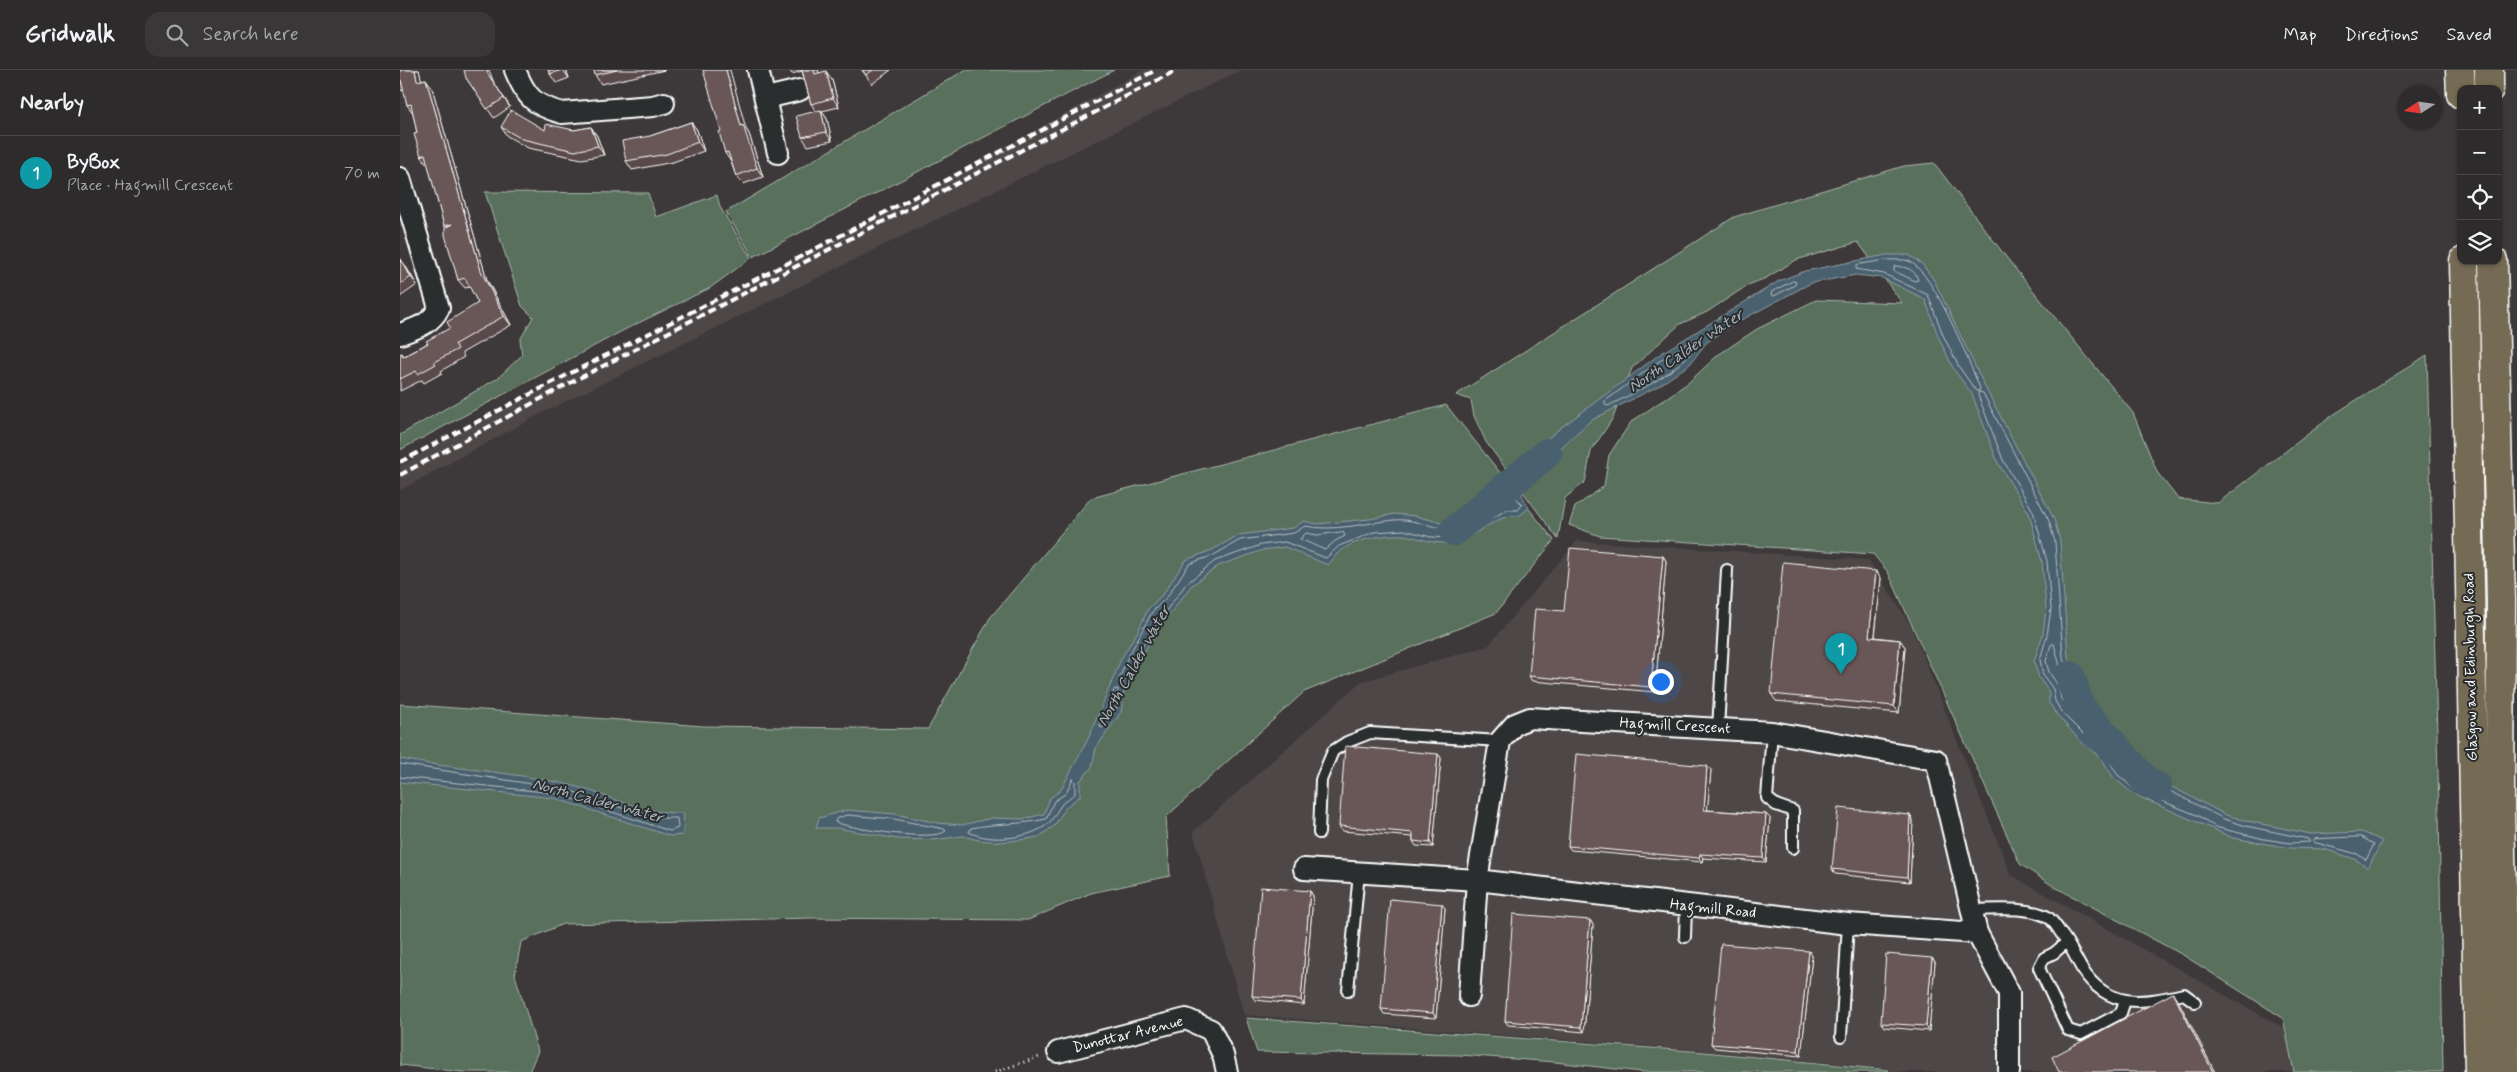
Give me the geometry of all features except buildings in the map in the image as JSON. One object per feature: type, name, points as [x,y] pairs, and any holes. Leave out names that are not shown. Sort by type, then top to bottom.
[{"type":"highway","points":[[2460,70],[2461,85]]},
{"type":"highway","points":[[2489,70],[2489,85]]},
{"type":"highway","name":"Glasgow and Edinburgh Road","points":[[2464,265],[2479,1072]]},
{"type":"highway","name":"Glasgow and Edinburgh Road","points":[[2493,265],[2501,600],[2500,808],[2506,1072]]},
{"type":"street","points":[[515,70],[523,90],[530,100],[549,110],[562,113],[658,108]]},
{"type":"street","points":[[758,70],[778,152]]},
{"type":"street","points":[[766,98],[800,90]]},
{"type":"street","points":[[400,178],[439,308],[435,316],[425,324],[400,334]]},
{"type":"street","name":"Hagmill Crescent","points":[[1500,741],[1515,724],[1530,718],[1772,732],[1936,760],[1977,933]]},
{"type":"street","points":[[1469,996],[1477,880],[1500,741]]},
{"type":"street","name":"Hagmill Road","points":[[1304,869],[1477,880],[1848,924],[1977,933]]},
{"type":"street","points":[[1977,933],[2009,993],[2009,1072]]},
{"type":"street","name":"Dunottar Avenue","points":[[1058,1052],[1186,1019],[1211,1030],[1223,1055],[1227,1072]]},
{"type":"lane","points":[[1718,729],[1727,570]]},
{"type":"lane","points":[[1772,732],[1767,798],[1776,805],[1793,811],[1793,848]]},
{"type":"lane","points":[[1319,833],[1321,780],[1333,752],[1347,742],[1370,733],[1500,741]]},
{"type":"lane","points":[[1348,991],[1359,872]]},
{"type":"lane","points":[[1685,937],[1686,906]]},
{"type":"lane","points":[[1971,910],[2016,909],[2048,916],[2067,942],[2083,971],[2103,992],[2118,1001],[2155,1000],[2184,994],[2195,1002]]},
{"type":"lane","points":[[1841,1037],[1848,924]]},
{"type":"lane","points":[[2067,942],[2054,953],[2044,958],[2039,968],[2068,1030],[2082,1034],[2120,1013],[2125,1001]]},
{"type":"path","points":[[995,1072],[1058,1052]]},
{"type":"shaded area","points":[[1143,70],[1241,70],[540,414],[400,490],[400,466],[477,423],[931,189]]},
{"type":"shaded area","points":[[1577,541],[1869,560],[1911,626],[2011,875],[2282,1027],[2351,1072],[1890,1072],[1890,1069],[1706,1051],[1244,1015],[1193,832],[1360,682],[1488,646]]},
{"type":"green space","points":[[965,70],[1114,70],[753,257],[726,212]]},
{"type":"green space","points":[[1934,163],[2013,266],[2133,413],[2157,472],[2178,499],[2218,503],[2333,415],[2427,355],[2439,811],[2443,1072],[2294,1072],[2283,1018],[2183,955],[2053,886],[2020,864],[1888,572],[1873,554],[1600,536],[1569,525],[1575,507],[1604,486],[1609,455],[1631,422],[1688,383],[1718,355],[1757,329],[1816,300],[1902,303],[1858,242],[1796,260],[1766,278],[1748,285],[1707,312],[1680,324],[1632,368],[1613,418],[1591,451],[1585,482],[1565,498],[1558,539],[1486,442],[1474,416],[1471,400],[1456,395],[1734,217],[1904,166]]},
{"type":"green space","points":[[485,192],[648,193],[656,217],[717,195],[720,207],[751,258],[710,288],[624,330],[400,450],[400,435],[498,378],[522,355],[520,340],[533,317],[522,306]]},
{"type":"green space","points":[[1446,405],[1554,540],[1496,613],[1304,692],[1166,817],[1170,876],[1091,893],[1028,920],[812,918],[563,924],[521,942],[515,975],[538,1051],[529,1072],[463,1072],[400,1065],[400,704],[703,726],[928,729],[990,618],[1091,498]]},
{"type":"green space","points":[[1246,1018],[1704,1052],[1889,1070],[1888,1072],[1642,1072],[1555,1062],[1460,1055],[1257,1052]]},
{"type":"water","points":[[1886,255],[1909,255],[1922,264],[1934,280],[1986,389],[2054,519],[2060,541],[2068,657],[2089,729],[2111,749],[2149,775],[2226,815],[2311,834],[2362,832],[2382,841],[2368,868],[2355,859],[2324,849],[2290,848],[2233,838],[2133,794],[2113,777],[2101,758],[2082,743],[2058,716],[2049,703],[2049,692],[2039,678],[2034,661],[2043,634],[2046,609],[2042,562],[2029,513],[1998,463],[1972,394],[1954,370],[1938,336],[1925,299],[1882,278],[1856,275],[1811,283],[1732,325],[1706,343],[1690,364],[1660,385],[1590,421],[1528,478],[1522,495],[1529,508],[1519,516],[1510,516],[1493,522],[1462,540],[1453,542],[1440,543],[1403,535],[1370,538],[1354,543],[1338,552],[1328,565],[1285,547],[1263,550],[1218,566],[1191,586],[1156,632],[1137,663],[1124,691],[1121,712],[1096,748],[1092,767],[1080,781],[1080,796],[1066,807],[1054,826],[1039,837],[1000,842],[978,840],[963,836],[933,840],[898,839],[837,828],[816,828],[819,818],[847,810],[895,814],[937,823],[962,825],[992,818],[1023,819],[1044,814],[1050,798],[1061,790],[1089,737],[1122,657],[1138,631],[1148,609],[1163,594],[1186,560],[1212,550],[1239,535],[1293,528],[1304,521],[1316,524],[1370,519],[1394,514],[1416,516],[1442,523],[1468,511],[1500,501],[1509,496],[1524,458],[1559,429],[1660,354],[1779,281],[1805,271]]},
{"type":"water","points":[[400,759],[546,780],[581,788],[638,807],[684,813],[683,835],[670,836],[554,798],[400,782]]},
{"type":"waterway","name":"North Calder Water","points":[[1454,531],[1547,453]]},
{"type":"waterway","name":"North Calder Water","points":[[2070,676],[2080,707],[2147,782],[2157,787]]},
{"type":"railway","points":[[400,462],[798,258],[1156,70]]},
{"type":"railway","points":[[400,475],[570,383],[1177,70]]},
{"type":"place","name":"ByBox","points":[[1841,674]]}]
